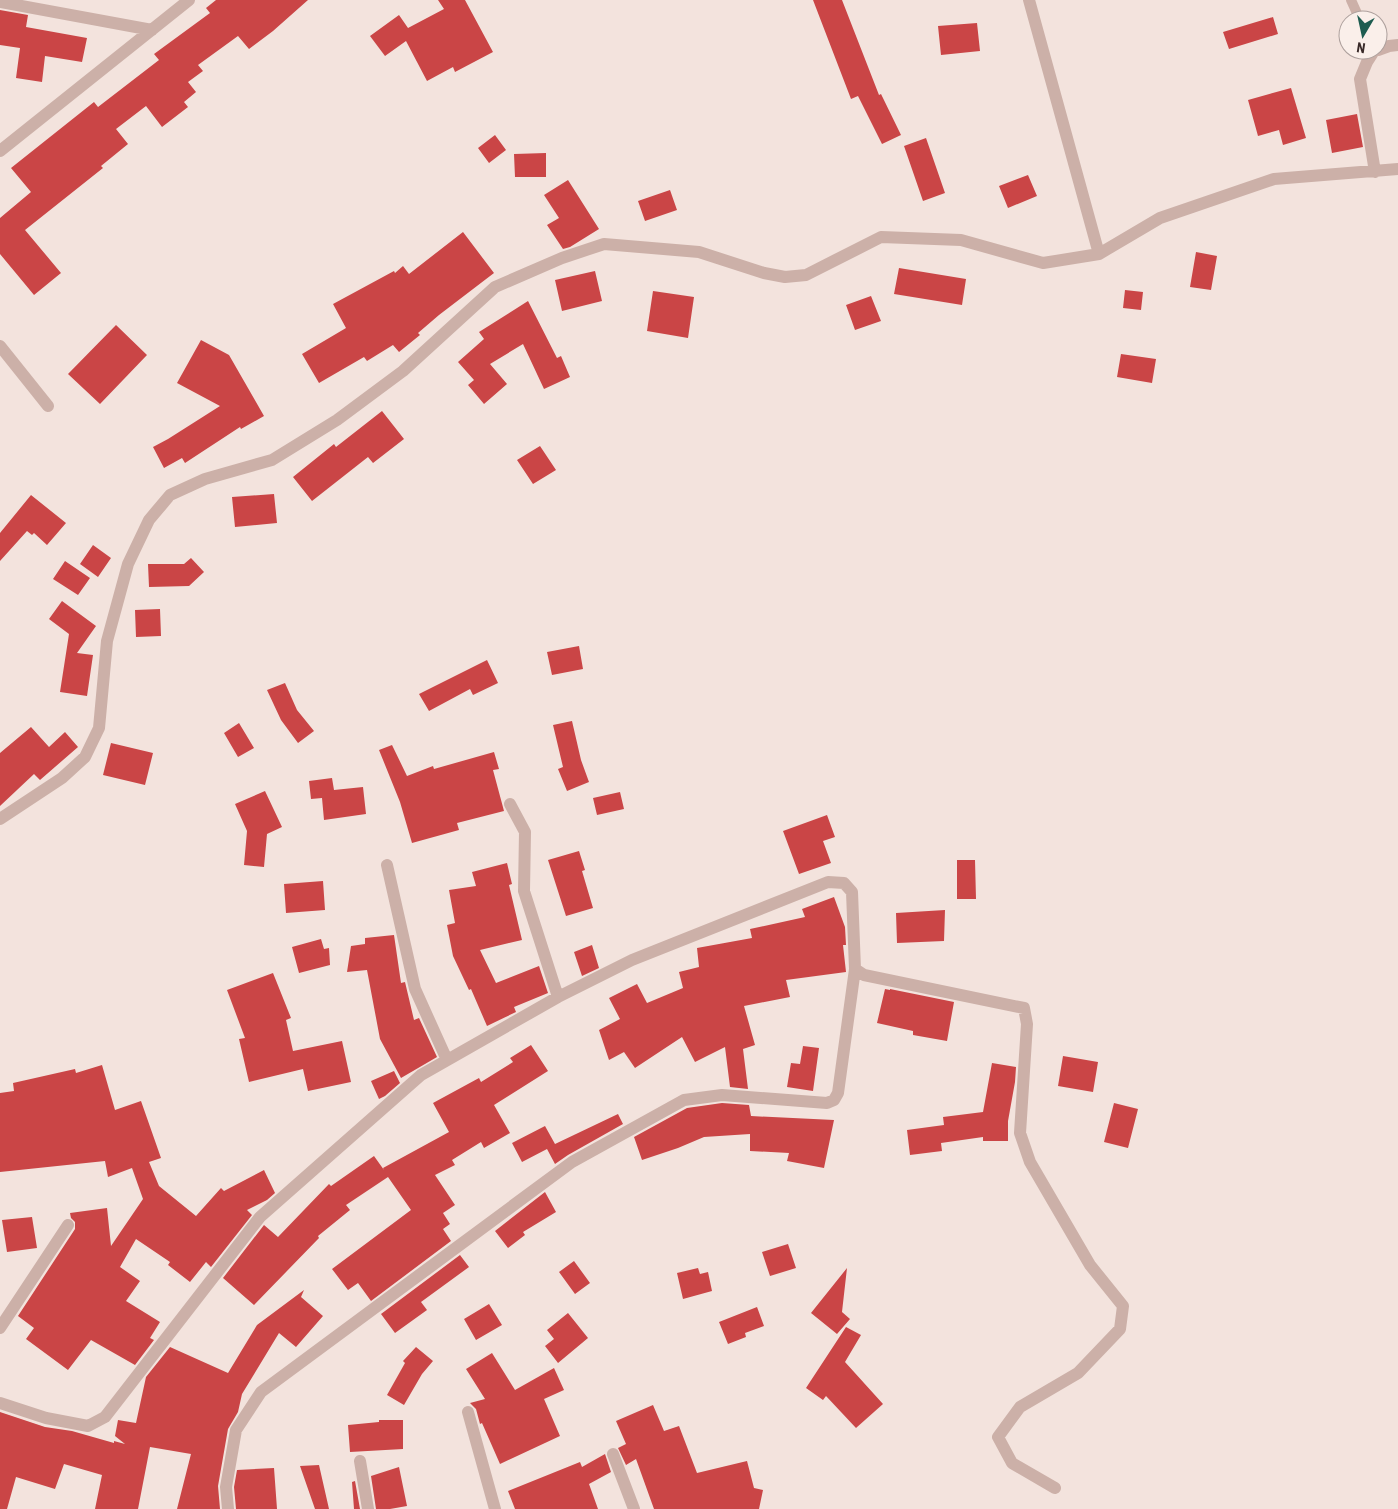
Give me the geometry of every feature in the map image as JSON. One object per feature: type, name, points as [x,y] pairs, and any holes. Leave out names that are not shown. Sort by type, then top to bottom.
[{"type":"street","points":[[0,151],[189,0]]},
{"type":"street","points":[[1029,0],[1099,254]]},
{"type":"street","points":[[0,2],[152,30]]},
{"type":"street","points":[[1368,60],[1360,79],[1375,172]]},
{"type":"street","points":[[0,819],[62,778],[85,758],[99,728],[107,641],[128,564],[149,520],[170,495],[205,479],[272,460],[329,425],[403,371],[495,287],[562,258],[604,244],[699,252],[764,273],[785,277],[806,275],[881,237],[961,240],[1043,263],[1099,254],[1160,218],[1274,179],[1398,170]]},
{"type":"street","points":[[0,346],[48,406]]},
{"type":"street","points":[[510,804],[525,832],[524,891],[558,997]]},
{"type":"street","points":[[387,865],[415,989],[447,1060]]},
{"type":"street","points":[[0,1403],[46,1418],[88,1426],[105,1417],[260,1217],[421,1075],[558,997],[632,960],[828,882],[844,883],[852,892],[855,969],[838,1093],[834,1100],[828,1103],[722,1095],[684,1100],[572,1162],[262,1392],[236,1430],[226,1487],[228,1509]]},
{"type":"street","points":[[855,969],[864,975],[1024,1008],[1027,1024],[1020,1133],[1030,1162],[1090,1265],[1123,1306],[1120,1329],[1078,1373],[1020,1407],[998,1436],[1012,1463],[1055,1488]]},
{"type":"street","points":[[0,1328],[68,1225]]},
{"type":"street","points":[[468,1412],[495,1509]]},
{"type":"street","points":[[613,1454],[634,1509]]},
{"type":"street","points":[[360,1461],[368,1509]]},
{"type":"building","points":[[216,0],[308,0],[249,49],[238,36],[198,65],[203,71],[188,82],[196,92],[184,102],[188,107],[162,127],[146,106],[116,129],[128,144],[101,166],[103,168],[25,230],[61,273],[34,295],[0,254],[0,218],[31,192],[11,168],[94,102],[98,107],[159,60],[154,54],[210,13],[206,8]]},
{"type":"building","points":[[438,0],[465,0],[493,52],[455,72],[453,67],[427,81],[406,41],[385,56],[370,36],[399,15],[408,28],[444,9]]},
{"type":"building","points":[[813,0],[842,0],[879,95],[881,94],[901,135],[882,144],[858,96],[851,99]]},
{"type":"building","points":[[0,10],[28,15],[26,27],[87,38],[82,62],[45,56],[42,82],[16,78],[20,48],[0,45]]},
{"type":"building","points":[[1273,17],[1278,34],[1229,49],[1223,32]]},
{"type":"building","points":[[977,23],[980,51],[941,55],[938,26]]},
{"type":"building","points":[[1291,88],[1306,138],[1283,145],[1279,130],[1258,136],[1248,100]]},
{"type":"building","points":[[1357,114],[1363,147],[1332,153],[1326,120]]},
{"type":"building","points":[[495,135],[506,150],[489,163],[478,148]]},
{"type":"building","points":[[926,138],[945,193],[923,201],[904,146]]},
{"type":"building","points":[[546,153],[546,177],[515,177],[514,154]]},
{"type":"building","points":[[1028,175],[1037,196],[1008,208],[999,186]]},
{"type":"building","points":[[568,180],[599,229],[570,247],[563,249],[547,225],[559,218],[544,195]]},
{"type":"building","points":[[670,190],[677,210],[645,221],[638,201]]},
{"type":"building","points":[[463,232],[494,273],[439,315],[418,333],[420,335],[399,352],[393,345],[367,361],[364,357],[319,383],[302,354],[346,328],[333,304],[394,271],[395,273],[403,266],[409,274]]},
{"type":"building","points":[[1196,252],[1217,256],[1211,290],[1190,287]]},
{"type":"building","points":[[899,268],[966,279],[962,305],[894,294]]},
{"type":"building","points":[[595,271],[602,301],[562,311],[555,280]]},
{"type":"building","points":[[1125,290],[1143,292],[1141,310],[1123,308]]},
{"type":"building","points":[[653,291],[694,297],[688,338],[647,331]]},
{"type":"building","points":[[871,296],[881,321],[855,330],[846,305]]},
{"type":"building","points":[[528,301],[557,358],[561,356],[570,377],[544,389],[523,344],[490,364],[507,384],[484,404],[468,385],[474,380],[458,362],[484,339],[479,332]]},
{"type":"building","points":[[116,325],[147,355],[100,404],[68,374]]},
{"type":"building","points":[[201,340],[229,355],[264,416],[241,429],[240,427],[185,463],[182,458],[164,468],[153,447],[220,406],[177,383]]},
{"type":"building","points":[[1121,354],[1156,359],[1152,383],[1117,377]]},
{"type":"building","points":[[382,411],[404,439],[373,463],[368,457],[312,501],[293,477],[334,444],[336,447]]},
{"type":"building","points":[[540,446],[556,470],[533,484],[517,460]]},
{"type":"building","points":[[274,494],[277,523],[235,527],[232,497]]},
{"type":"building","points":[[31,495],[66,523],[47,545],[34,533],[32,535],[27,531],[0,561],[0,533]]},
{"type":"building","points":[[93,545],[111,558],[98,577],[80,564]]},
{"type":"building","points":[[191,558],[204,572],[189,586],[149,587],[148,564],[184,564]]},
{"type":"building","points":[[65,561],[90,578],[78,595],[53,579]]},
{"type":"building","points":[[62,601],[96,626],[77,653],[93,655],[87,696],[60,692],[69,634],[49,619]]},
{"type":"building","points":[[160,609],[161,636],[136,637],[135,610]]},
{"type":"building","points":[[579,646],[583,669],[552,675],[547,652]]},
{"type":"building","points":[[487,660],[498,683],[473,695],[470,689],[429,711],[419,694]]},
{"type":"building","points":[[285,683],[297,710],[314,731],[298,743],[281,720],[267,690]]},
{"type":"building","points":[[572,721],[581,760],[589,782],[567,791],[558,769],[563,767],[553,725]]},
{"type":"building","points":[[239,723],[254,748],[238,757],[224,733]]},
{"type":"building","points":[[31,727],[49,747],[65,732],[78,747],[40,780],[34,774],[0,806],[0,753]]},
{"type":"building","points":[[111,743],[153,753],[145,785],[103,775]]},
{"type":"building","points":[[392,745],[407,776],[433,766],[434,769],[494,752],[499,769],[493,770],[504,811],[457,823],[459,830],[412,843],[400,802],[379,750]]},
{"type":"building","points":[[332,778],[334,790],[363,787],[366,814],[324,820],[322,798],[311,799],[309,781]]},
{"type":"building","points":[[265,791],[282,827],[267,834],[264,867],[244,865],[247,831],[235,804]]},
{"type":"building","points":[[620,792],[624,809],[597,815],[593,798]]},
{"type":"building","points":[[827,815],[835,837],[823,841],[831,863],[799,874],[783,831]]},
{"type":"building","points":[[579,851],[585,870],[582,871],[593,908],[566,916],[548,860]]},
{"type":"building","points":[[957,860],[975,860],[976,899],[957,899]]},
{"type":"building","points":[[507,863],[512,884],[509,885],[522,940],[480,950],[496,983],[539,966],[548,993],[514,1007],[516,1012],[487,1026],[471,989],[469,990],[453,956],[447,925],[455,923],[449,890],[476,886],[472,872]]},
{"type":"building","points":[[323,881],[325,910],[286,913],[284,884]]},
{"type":"building","points":[[834,897],[845,927],[846,945],[843,945],[846,972],[786,980],[790,997],[744,1006],[755,1045],[743,1049],[748,1089],[730,1087],[725,1047],[695,1062],[682,1037],[635,1068],[624,1052],[609,1060],[599,1030],[620,1019],[609,998],[637,984],[647,1003],[683,988],[679,972],[699,967],[697,948],[752,938],[750,929],[805,917],[802,909]]},
{"type":"building","points":[[945,910],[944,941],[897,943],[896,913]]},
{"type":"building","points":[[394,935],[401,983],[405,982],[414,1020],[419,1018],[437,1057],[401,1078],[380,1039],[367,970],[347,972],[351,946],[365,944],[365,938]]},
{"type":"building","points":[[321,939],[324,949],[329,948],[330,965],[299,973],[292,947]]},
{"type":"building","points":[[592,945],[599,968],[582,976],[574,952]]},
{"type":"building","points":[[273,973],[291,1018],[286,1020],[293,1051],[342,1041],[351,1082],[308,1091],[303,1069],[249,1082],[239,1039],[245,1038],[227,990]]},
{"type":"building","points":[[885,989],[954,1002],[947,1041],[913,1035],[913,1031],[877,1023]]},
{"type":"building","points":[[531,1045],[548,1071],[494,1105],[510,1133],[484,1148],[481,1142],[452,1160],[455,1165],[435,1175],[455,1205],[443,1213],[450,1224],[443,1229],[451,1241],[371,1301],[358,1283],[348,1290],[332,1269],[411,1210],[388,1177],[346,1205],[350,1210],[318,1236],[319,1238],[254,1305],[223,1278],[264,1225],[278,1237],[329,1184],[331,1186],[374,1156],[384,1170],[383,1168],[449,1132],[433,1103],[479,1078],[481,1082],[513,1062],[510,1058]]},
{"type":"building","points":[[803,1046],[819,1048],[813,1091],[787,1087],[791,1063],[800,1064]]},
{"type":"building","points":[[1063,1056],[1098,1062],[1093,1092],[1058,1086]]},
{"type":"building","points":[[992,1063],[1016,1067],[1008,1121],[1008,1141],[983,1141],[983,1137],[941,1143],[942,1151],[910,1155],[907,1130],[944,1125],[943,1117],[983,1112]]},
{"type":"building","points":[[102,1065],[115,1110],[141,1101],[161,1158],[149,1162],[159,1186],[196,1216],[221,1188],[224,1191],[264,1170],[275,1193],[267,1200],[247,1210],[252,1215],[211,1267],[206,1262],[190,1282],[168,1265],[170,1262],[136,1239],[120,1267],[140,1281],[126,1301],[160,1322],[150,1338],[154,1340],[135,1365],[91,1340],[68,1370],[26,1339],[34,1328],[18,1316],[75,1229],[75,1222],[71,1218],[70,1213],[107,1208],[111,1246],[143,1199],[132,1168],[108,1177],[105,1161],[0,1172],[0,1093],[14,1091],[13,1083],[75,1069],[76,1073]]},
{"type":"building","points":[[394,1071],[400,1083],[379,1099],[371,1081]]},
{"type":"building","points":[[722,1103],[749,1105],[751,1116],[834,1120],[824,1168],[787,1161],[789,1153],[750,1151],[750,1134],[704,1137],[642,1160],[634,1137],[687,1108]]},
{"type":"building","points":[[1114,1103],[1138,1109],[1128,1148],[1104,1142]]},
{"type":"building","points":[[618,1114],[623,1124],[555,1164],[547,1149],[522,1162],[512,1143],[545,1126],[555,1144]]},
{"type":"building","points":[[545,1192],[556,1212],[523,1232],[525,1235],[508,1248],[495,1231]]},
{"type":"building","points":[[32,1217],[37,1248],[7,1252],[2,1220]]},
{"type":"building","points":[[788,1244],[796,1268],[770,1276],[762,1252]]},
{"type":"building","points":[[460,1255],[469,1267],[421,1302],[427,1310],[395,1333],[381,1314]]},
{"type":"building","points":[[574,1261],[590,1283],[575,1294],[559,1272]]},
{"type":"building","points":[[698,1268],[700,1274],[708,1272],[712,1291],[683,1299],[677,1273]]},
{"type":"building","points":[[847,1268],[842,1312],[850,1319],[837,1334],[811,1313]]},
{"type":"building","points":[[304,1290],[301,1297],[323,1316],[296,1347],[279,1333],[242,1394],[238,1412],[228,1429],[218,1486],[220,1509],[177,1509],[191,1454],[150,1447],[138,1509],[95,1509],[102,1475],[64,1464],[55,1489],[16,1477],[7,1509],[0,1509],[0,1412],[45,1427],[72,1431],[114,1443],[114,1441],[125,1444],[115,1436],[118,1420],[136,1423],[146,1377],[170,1347],[228,1373],[257,1325]]},
{"type":"building","points":[[489,1304],[502,1325],[476,1340],[464,1319]]},
{"type":"building","points":[[757,1307],[764,1326],[745,1333],[746,1337],[728,1344],[719,1322]]},
{"type":"building","points":[[568,1313],[588,1338],[558,1363],[545,1346],[554,1339],[547,1330]]},
{"type":"building","points":[[846,1327],[861,1335],[845,1362],[883,1404],[856,1428],[826,1396],[823,1400],[806,1388]]},
{"type":"building","points":[[416,1347],[433,1361],[422,1374],[404,1405],[387,1395],[405,1363],[403,1361]]},
{"type":"building","points":[[492,1353],[515,1390],[554,1368],[564,1390],[544,1399],[560,1436],[500,1464],[482,1423],[480,1424],[476,1409],[470,1403],[485,1399],[466,1369]]},
{"type":"building","points":[[653,1405],[664,1431],[679,1426],[697,1473],[747,1461],[754,1488],[763,1490],[759,1509],[654,1509],[636,1459],[626,1465],[618,1448],[626,1444],[616,1421]]},
{"type":"building","points":[[379,1420],[403,1420],[403,1449],[350,1452],[348,1425],[379,1422]]},
{"type":"building","points":[[605,1454],[611,1472],[589,1484],[598,1509],[515,1509],[508,1491],[580,1462],[582,1467]]},
{"type":"building","points":[[319,1465],[329,1509],[315,1509],[300,1466]]},
{"type":"building","points":[[399,1467],[407,1506],[376,1509],[371,1476]]},
{"type":"building","points":[[274,1468],[277,1509],[236,1509],[234,1487],[237,1470]]},
{"type":"building","points":[[355,1481],[360,1509],[354,1509],[352,1482]]}]
